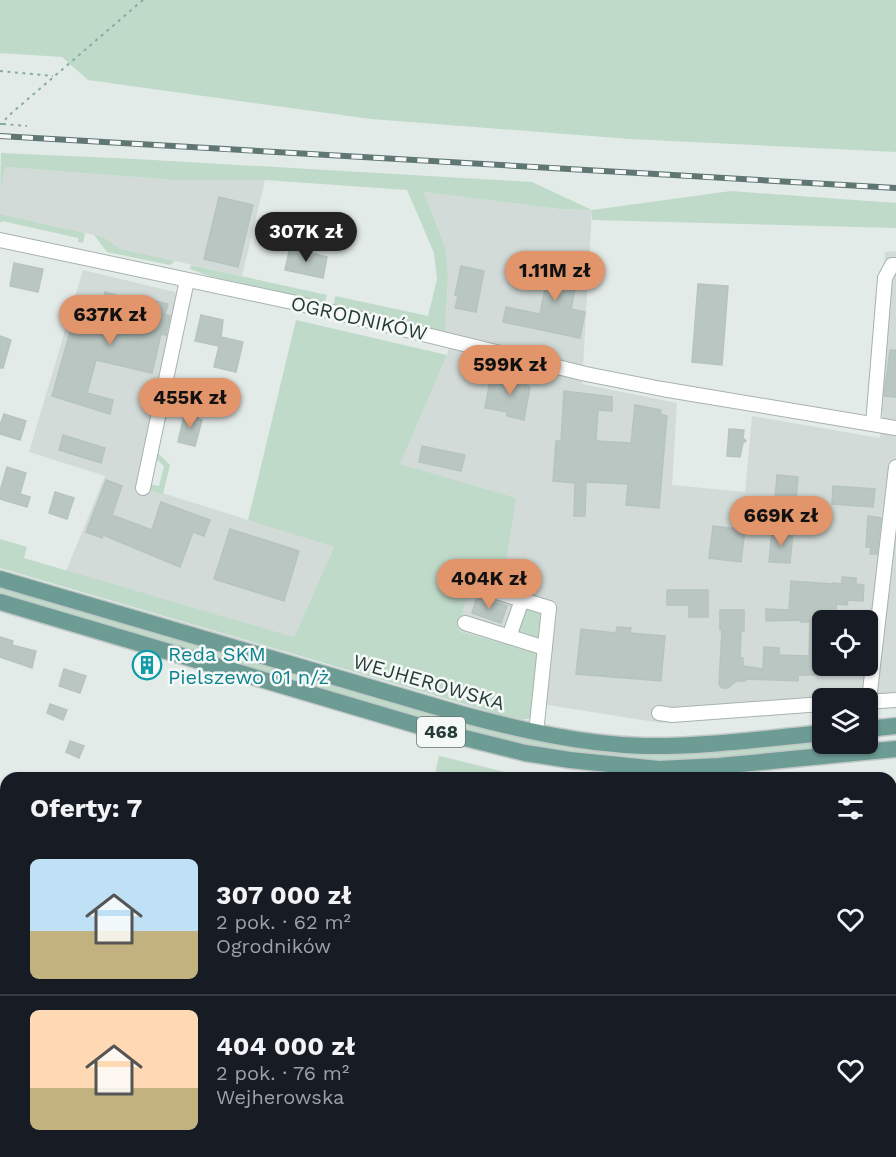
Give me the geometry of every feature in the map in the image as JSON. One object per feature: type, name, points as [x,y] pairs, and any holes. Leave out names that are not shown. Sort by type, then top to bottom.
[{"type":"main road","name":"WEJHEROWSKA","points":[[0,579],[461,714],[536,733],[582,741],[642,746],[713,744],[812,734]]},
{"type":"main road","name":"468","points":[[0,602],[433,730],[514,750],[558,758],[659,769],[719,766],[896,748]]},
{"type":"main road","points":[[878,728],[896,726]]},
{"type":"street","name":"OGRODNIKÓW","points":[[0,240],[303,304],[586,374],[672,391],[896,428]]},
{"type":"street","points":[[873,424],[885,278],[892,265],[896,265]]},
{"type":"street","points":[[143,488],[187,280]]},
{"type":"street","points":[[870,688],[896,467]]},
{"type":"street","points":[[476,586],[549,608],[536,733]]},
{"type":"street","points":[[509,637],[522,600]]},
{"type":"street","points":[[465,623],[545,648]]},
{"type":"street","points":[[878,701],[896,700]]},
{"type":"street","points":[[659,713],[672,715],[812,705]]},
{"type":"path","points":[[1,124],[53,76],[143,0]]},
{"type":"path","points":[[0,71],[53,76]]},
{"type":"path","points":[[1,124],[27,126]]},
{"type":"shaded area","points":[[5,167],[174,180],[265,180],[242,276],[121,249],[103,237],[0,214],[0,194]]},
{"type":"shaded area","points":[[424,192],[559,209],[592,210],[582,384],[677,403],[672,485],[745,492],[752,416],[880,438],[883,415],[878,394],[885,252],[896,251],[896,698],[878,698],[878,688],[812,688],[812,707],[661,723],[535,703],[533,651],[460,632],[458,628],[473,579],[502,588],[400,464],[447,355],[452,336],[445,334],[448,278],[446,250]]},
{"type":"shaded area","points":[[83,270],[175,292],[179,300],[137,485],[334,547],[294,637],[66,571],[105,476],[29,452]]},
{"type":"green space","points":[[0,0],[896,0],[896,152],[630,139],[371,119],[88,80],[62,57],[0,53]]},
{"type":"green space","points":[[1,153],[532,182],[592,210],[559,209],[424,192],[446,250],[448,278],[445,334],[334,304],[335,296],[428,316],[437,279],[434,253],[407,190],[265,180],[174,180],[5,167],[0,194]]},
{"type":"green space","points":[[731,191],[896,203],[896,228],[592,220],[592,210]]},
{"type":"green space","points":[[0,214],[85,233],[83,243],[78,242],[78,238],[2,221],[0,223]]},
{"type":"green space","points":[[94,235],[103,237],[121,249],[175,261],[170,265],[107,252]]},
{"type":"green space","points":[[191,265],[327,295],[325,302],[209,276],[190,269]]},
{"type":"green space","points":[[296,320],[447,355],[400,464],[516,498],[502,588],[473,579],[458,628],[460,632],[533,651],[539,656],[533,717],[519,719],[509,717],[0,568],[0,539],[27,547],[24,558],[294,637],[334,547],[248,520]]},
{"type":"green space","points":[[157,442],[158,453],[170,465],[163,494],[148,489],[149,484],[159,486],[164,466],[154,457]]},
{"type":"green space","points":[[0,587],[438,717],[560,746],[649,754],[706,752],[812,743],[812,748],[671,760],[609,757],[563,751],[502,739],[412,715],[0,593]]},
{"type":"green space","points":[[526,607],[536,610],[543,618],[541,638],[536,641],[522,637],[519,632]]},
{"type":"green space","points":[[440,756],[505,772],[435,772]]},
{"type":"building","points":[[219,197],[253,205],[238,267],[204,259]]},
{"type":"building","points":[[290,247],[327,257],[323,278],[285,270]]},
{"type":"building","points":[[552,254],[581,260],[571,309],[585,312],[580,338],[503,322],[506,307],[540,314]]},
{"type":"building","points":[[14,263],[43,269],[38,292],[10,286]]},
{"type":"building","points":[[461,266],[484,271],[476,312],[455,308],[458,296],[455,295]]},
{"type":"building","points":[[698,284],[728,286],[722,365],[692,362]]},
{"type":"building","points":[[105,292],[142,303],[143,298],[168,304],[165,314],[170,316],[166,335],[161,334],[152,373],[96,360],[87,393],[113,400],[110,414],[52,396],[76,311],[98,317]]},
{"type":"building","points":[[201,315],[223,320],[221,337],[243,342],[236,372],[214,367],[219,346],[195,341]]},
{"type":"building","points":[[0,336],[11,340],[3,368],[0,368]]},
{"type":"building","points":[[890,350],[896,350],[896,397],[884,396]]},
{"type":"building","points":[[509,370],[528,375],[526,386],[530,387],[524,420],[507,416],[507,412],[485,408],[490,381],[507,385]]},
{"type":"building","points":[[564,391],[612,397],[612,411],[598,410],[596,441],[631,443],[635,405],[661,410],[660,414],[667,416],[659,508],[626,505],[628,484],[586,482],[585,516],[574,516],[575,483],[553,481],[556,441],[561,441]]},
{"type":"building","points":[[185,412],[199,415],[198,419],[202,420],[195,446],[178,442]]},
{"type":"building","points":[[4,414],[26,421],[20,440],[0,434]]},
{"type":"building","points":[[729,429],[744,430],[743,438],[746,441],[743,443],[740,457],[727,456]]},
{"type":"building","points":[[63,435],[105,448],[101,463],[59,450]]},
{"type":"building","points":[[422,446],[465,455],[461,471],[419,462]]},
{"type":"building","points":[[7,467],[26,473],[20,494],[30,497],[27,507],[0,499]]},
{"type":"building","points":[[777,475],[798,477],[795,513],[774,511]]},
{"type":"building","points":[[106,480],[122,486],[112,515],[152,530],[161,502],[210,520],[204,536],[193,532],[180,567],[103,535],[102,538],[86,532]]},
{"type":"building","points":[[833,486],[875,489],[873,507],[832,504]]},
{"type":"building","points":[[55,492],[74,498],[67,519],[49,513]]},
{"type":"building","points":[[868,516],[881,518],[877,554],[870,554],[871,547],[866,547]]},
{"type":"building","points":[[713,526],[745,530],[741,562],[709,558]]},
{"type":"building","points":[[230,529],[299,551],[284,601],[214,579]]},
{"type":"building","points":[[772,531],[793,533],[790,563],[769,562]]},
{"type":"building","points":[[842,577],[856,578],[856,584],[864,585],[863,601],[848,600],[847,605],[836,604],[836,610],[812,610],[812,675],[798,675],[798,681],[746,679],[736,681],[728,688],[722,688],[719,684],[722,630],[720,630],[720,610],[744,610],[740,658],[743,658],[743,666],[763,669],[764,647],[779,648],[779,655],[809,656],[810,622],[766,621],[766,609],[789,610],[791,581],[842,584]]},
{"type":"building","points":[[667,590],[708,590],[708,617],[689,617],[689,605],[667,605]]},
{"type":"building","points":[[477,597],[507,606],[501,623],[472,613]]},
{"type":"building","points":[[617,627],[631,628],[630,633],[665,636],[661,681],[576,674],[581,629],[616,633]]},
{"type":"building","points":[[0,637],[13,641],[12,645],[36,651],[32,668],[0,657]]},
{"type":"building","points":[[64,669],[86,676],[80,693],[59,686]]},
{"type":"building","points":[[50,704],[67,710],[63,720],[47,713]]},
{"type":"building","points":[[70,741],[84,746],[79,758],[66,752]]},
{"type":"railway","points":[[0,136],[896,188]]},
{"type":"place","name":"Reda SKM Pielszewo 01 n/ż","points":[[147,665]]}]
